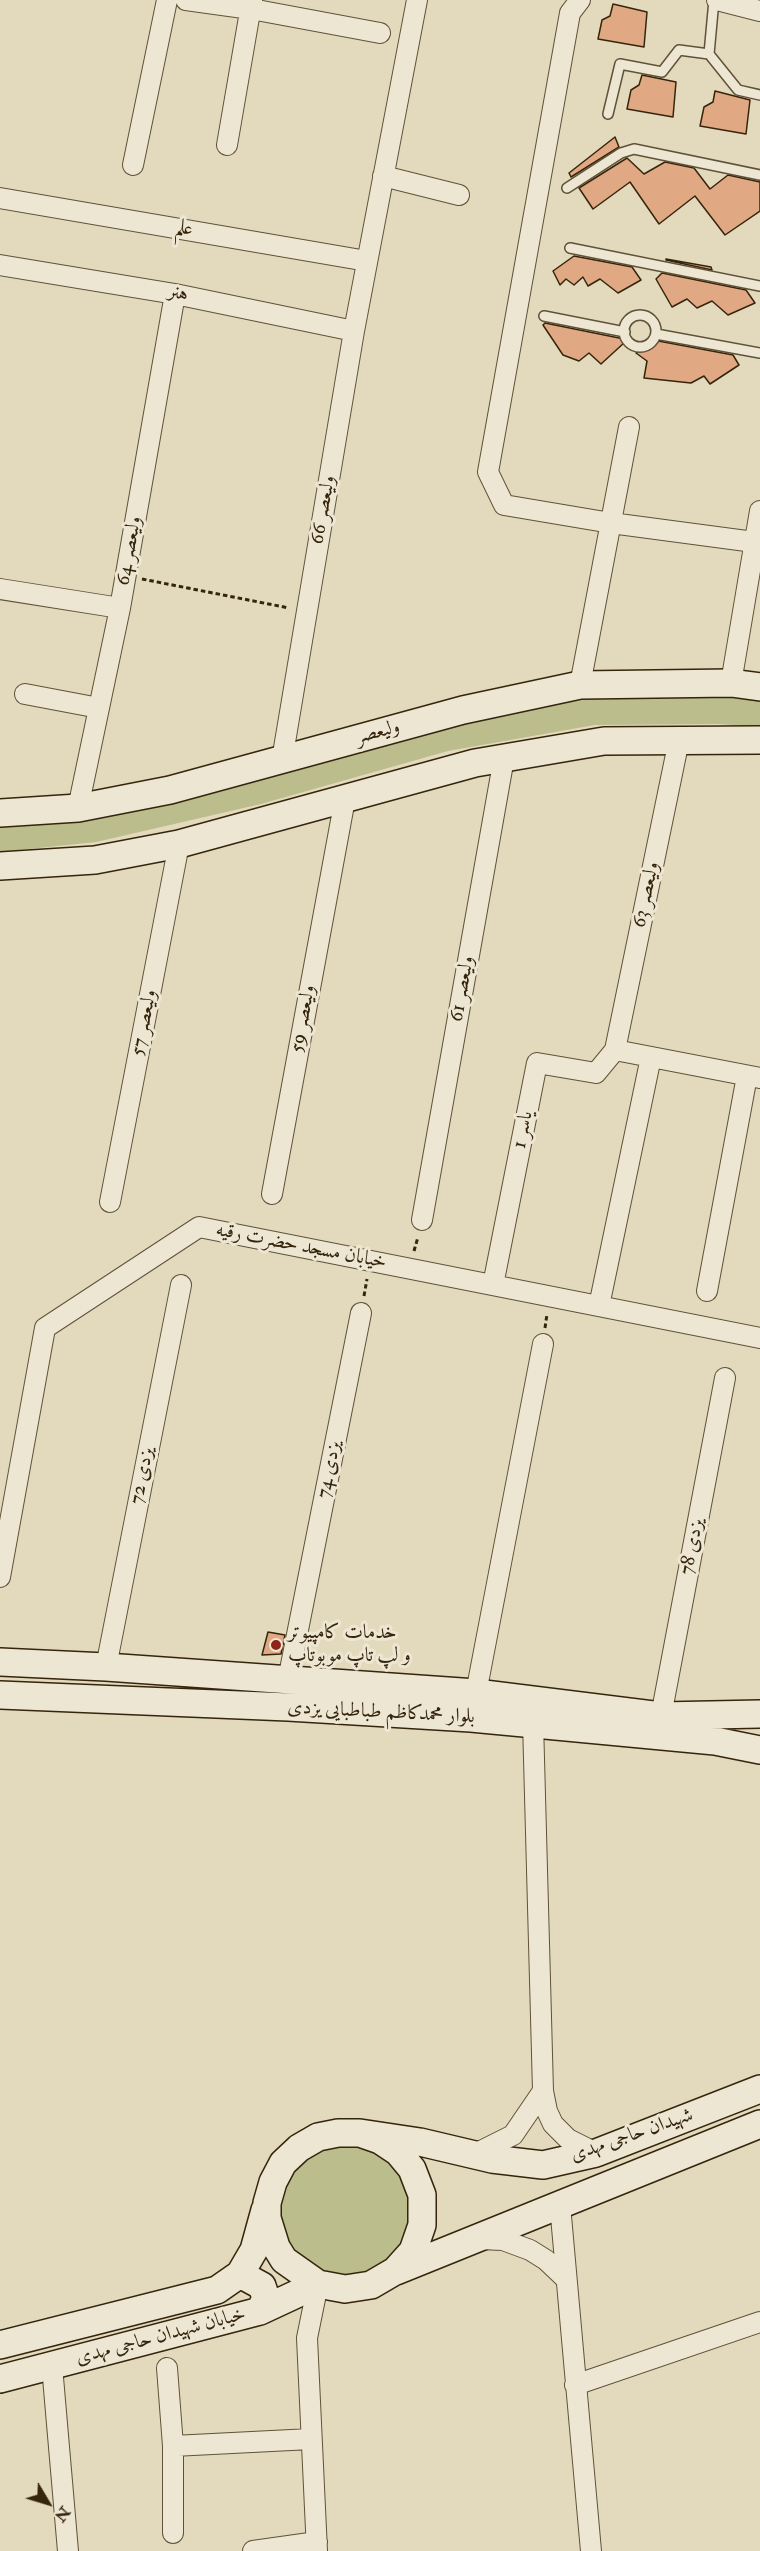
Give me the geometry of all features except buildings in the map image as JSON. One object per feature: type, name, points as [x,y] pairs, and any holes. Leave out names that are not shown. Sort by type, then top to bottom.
[{"type":"main road","name":"ولیعصر","points":[[0,813],[78,807],[170,790],[463,710],[580,685],[731,683],[760,687]]},
{"type":"main road","points":[[1,870],[95,860],[179,844],[475,763],[504,758],[604,741],[760,740]]},
{"type":"main road","name":"بلوار محمدکاظم طباطبایی یزدی","points":[[0,1662],[105,1667],[476,1694],[661,1716],[760,1714]]},
{"type":"main road","name":"بلوار محمدکاظم طباطبایی یزدی","points":[[0,1695],[288,1707],[533,1722],[715,1741],[760,1750]]},
{"type":"main road","name":"شهیدان حاجی مهدی","points":[[360,2133],[420,2142],[473,2155],[543,2165],[596,2153],[760,2089]]},
{"type":"main road","name":"شهیدان حاجی مهدی","points":[[395,2271],[760,2124]]},
{"type":"main road","points":[[338,2133],[360,2133],[380,2140],[398,2152],[412,2169],[422,2195],[422,2225],[413,2251],[395,2271],[371,2285],[345,2289],[318,2284],[284,2260],[276,2247],[269,2225],[267,2203],[273,2182],[283,2163],[299,2148],[318,2138],[338,2133]]},
{"type":"main road","name":"خیابان شهیدان حاجی مهدی","points":[[0,2345],[218,2290],[240,2274],[254,2250],[267,2203]]},
{"type":"main road","points":[[240,2274],[262,2286],[266,2298],[260,2311]]},
{"type":"main road","name":"خیابان شهیدان حاجی مهدی","points":[[0,2379],[260,2311],[318,2284]]},
{"type":"street","points":[[133,165],[167,0]]},
{"type":"street","points":[[186,0],[251,5],[381,33]]},
{"type":"street","name":"ولیعصر 66","points":[[282,760],[354,331],[417,0]]},
{"type":"street","points":[[580,0],[570,13],[488,472],[504,505],[611,523],[754,542]]},
{"type":"street","points":[[715,0],[760,11]]},
{"type":"street","points":[[227,145],[251,5]]},
{"type":"street","points":[[383,176],[459,195]]},
{"type":"street","name":"علم","points":[[0,198],[368,261]]},
{"type":"street","name":"هنر","points":[[0,265],[175,294],[354,331]]},
{"type":"street","name":"ولیعصر 64","points":[[78,807],[120,608],[175,294]]},
{"type":"street","points":[[580,685],[629,427]]},
{"type":"street","points":[[731,683],[760,511]]},
{"type":"street","points":[[0,589],[120,608]]},
{"type":"street","points":[[25,694],[99,708]]},
{"type":"street","name":"ولیعصر 63","points":[[615,1050],[679,740]]},
{"type":"street","name":"ولیعصر 61","points":[[422,1220],[504,758]]},
{"type":"street","name":"ولیعصر 59","points":[[272,1194],[345,799]]},
{"type":"street","name":"ولیعصر 57","points":[[110,1202],[179,844]]},
{"type":"street","points":[[615,1050],[754,1077],[707,1291]]},
{"type":"street","name":"یاسر 1","points":[[493,1285],[537,1063],[596,1073],[615,1050]]},
{"type":"street","points":[[599,1306],[651,1057]]},
{"type":"street","name":"خیابان مسجد حضرت رقیه","points":[[0,1576],[45,1328],[199,1227],[760,1338]]},
{"type":"street","name":"یزدی 72","points":[[105,1667],[181,1285]]},
{"type":"street","name":"یزدی 74","points":[[288,1680],[361,1313]]},
{"type":"street","points":[[476,1694],[543,1344]]},
{"type":"street","name":"یزدی 78","points":[[661,1716],[725,1378]]},
{"type":"street","points":[[533,1722],[543,2091],[547,2111],[553,2124],[568,2139],[596,2153]]},
{"type":"street","points":[[473,2155],[513,2134],[543,2091]]},
{"type":"street","points":[[560,2205],[591,2551]]},
{"type":"street","points":[[475,2239],[503,2240],[530,2250],[546,2260],[566,2279]]},
{"type":"street","points":[[253,2551],[317,2547],[307,2338],[318,2284]]},
{"type":"street","points":[[576,2385],[760,2322]]},
{"type":"street","points":[[52,2366],[68,2551]]},
{"type":"street","points":[[167,2368],[173,2446],[173,2533]]},
{"type":"street","points":[[173,2446],[311,2439]]},
{"type":"lane","points":[[708,54],[715,0]]},
{"type":"lane","points":[[608,114],[620,64],[662,72],[679,50],[708,54],[738,90],[760,95]]},
{"type":"lane","points":[[567,188],[621,153],[634,149],[760,175]]},
{"type":"lane","points":[[570,248],[760,286]]},
{"type":"lane","points":[[544,316],[625,332]]},
{"type":"lane","points":[[638,316],[646,316],[652,321],[656,334],[648,345],[636,347],[630,343],[625,332],[626,324],[638,316]]},
{"type":"lane","points":[[656,334],[760,354]]},
{"type":"path","points":[[126,576],[307,611]]},
{"type":"path","points":[[410,1268],[422,1220]]},
{"type":"path","points":[[361,1313],[370,1260]]},
{"type":"path","points":[[543,1344],[549,1296]]},
{"type":"green space","points":[[732,696],[760,699],[760,727],[719,724],[595,725],[448,751],[261,804],[96,842],[0,852],[0,823],[482,716],[595,698]]},
{"type":"green space","points":[[343,2143],[387,2153],[417,2204],[395,2271],[330,2281],[289,2255],[275,2202],[302,2155]]},
{"type":"place","name":"خدمات کامپیوتر و لپ تاپ موبوتاپ","points":[[276,1645]]}]
